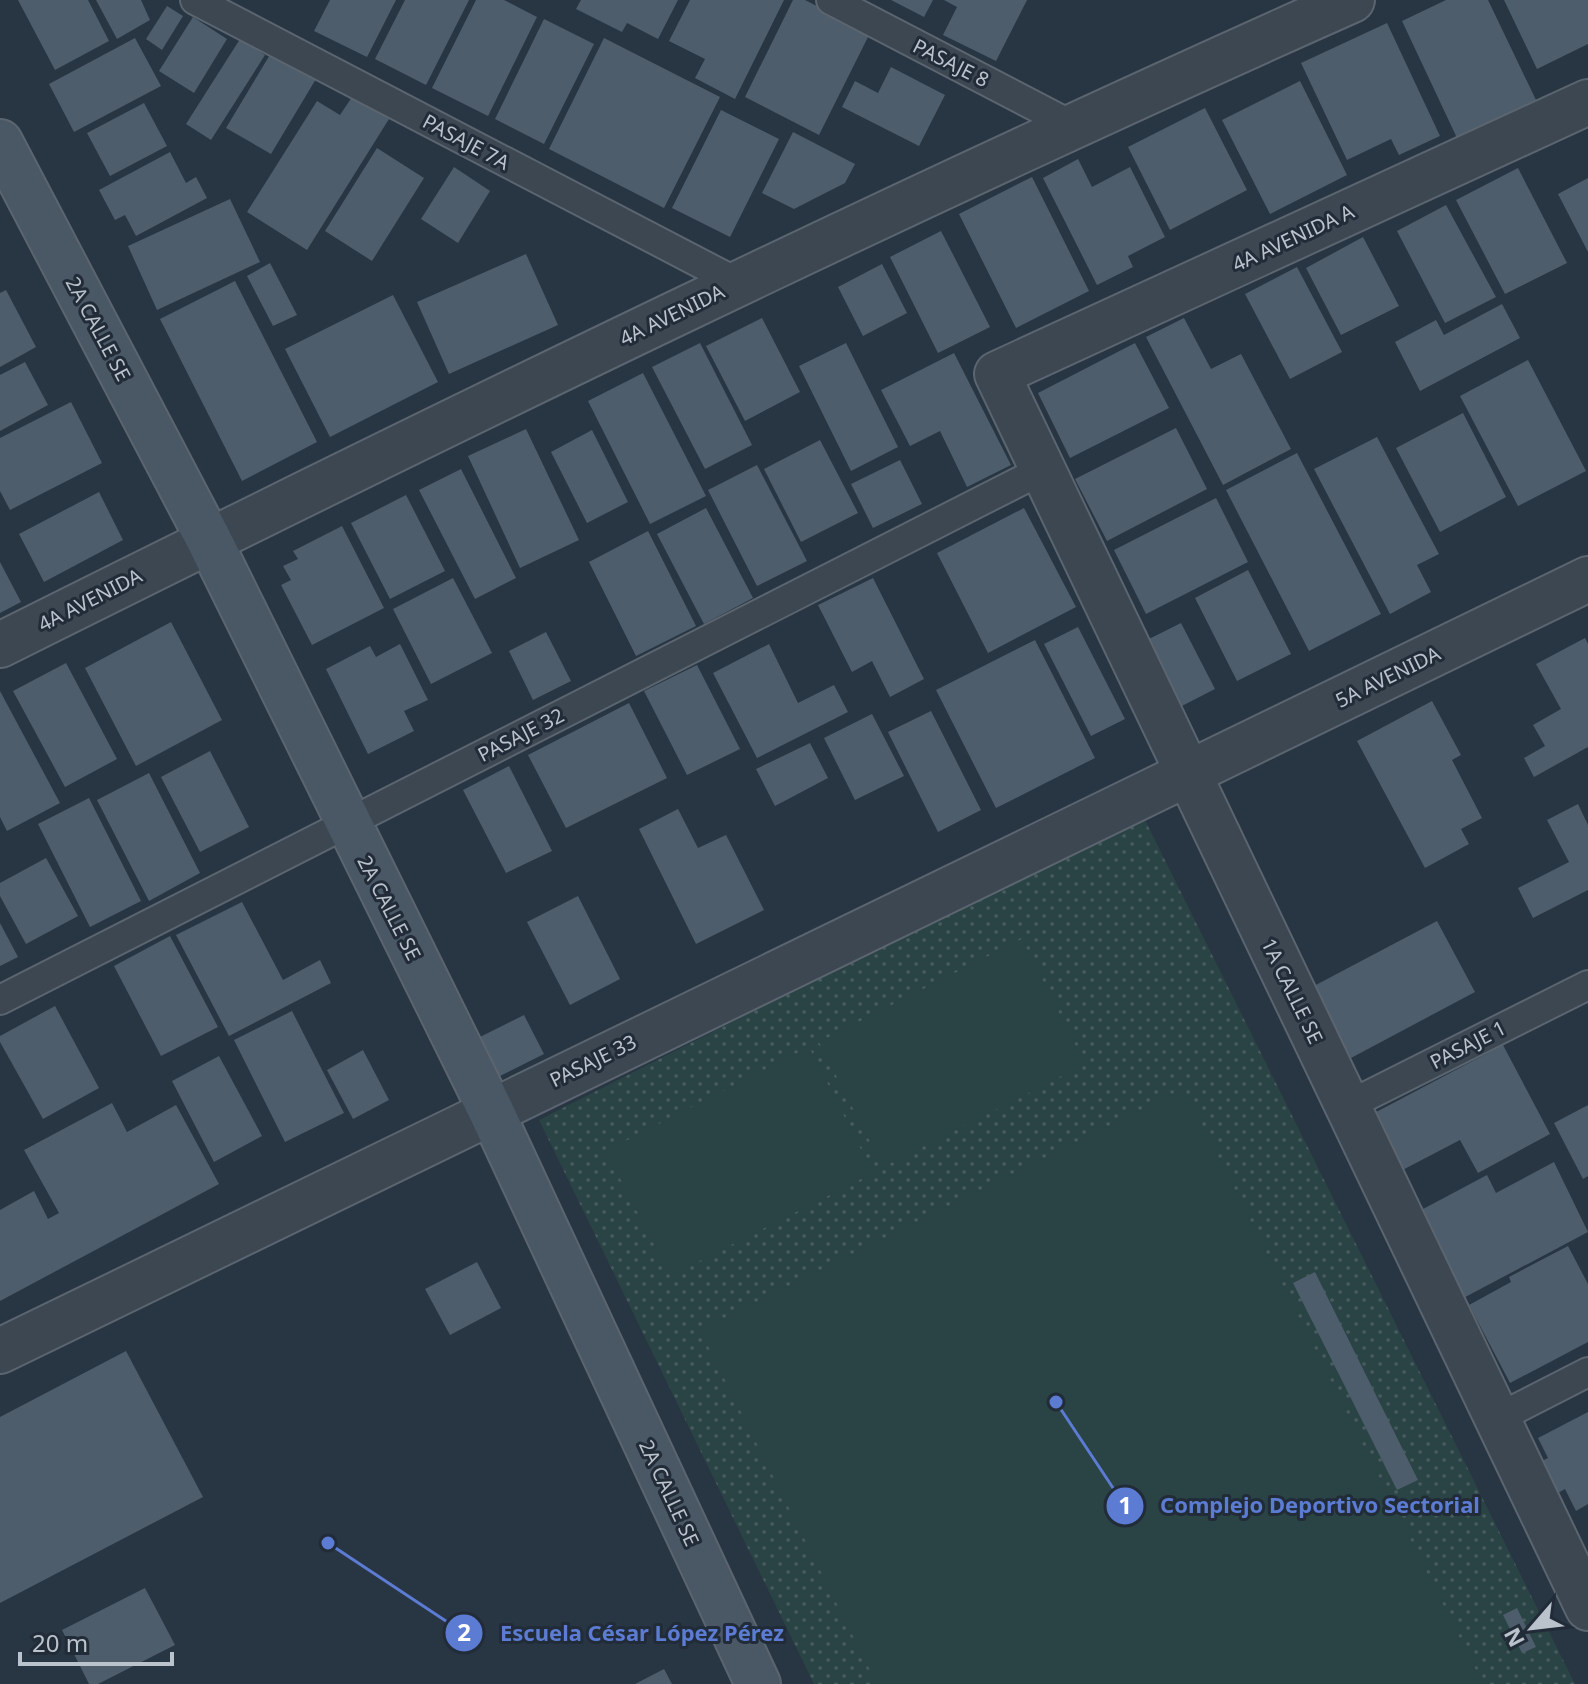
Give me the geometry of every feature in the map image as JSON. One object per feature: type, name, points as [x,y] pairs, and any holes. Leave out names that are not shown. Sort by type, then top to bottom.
[{"type":"street","name":"4A AVENIDA","points":[[0,645],[738,283],[1071,125],[1352,0]]},
{"type":"street","name":"4A AVENIDA A","points":[[997,374],[1588,102]]},
{"type":"street","name":"2A CALLE SE","points":[[0,142],[209,540],[347,825],[491,1111],[758,1684]]},
{"type":"street","name":"1A CALLE SE","points":[[997,374],[1588,1608]]},
{"type":"street","name":"5A AVENIDA","points":[[1188,774],[1588,579]]},
{"type":"street","name":"PASAJE 33","points":[[0,1351],[1188,774]]},
{"type":"lane","name":"PASAJE 7A","points":[[195,0],[738,283]]},
{"type":"lane","name":"PASAJE 8","points":[[831,0],[1071,125]]},
{"type":"lane","name":"PASAJE 32","points":[[0,1000],[1042,470]]},
{"type":"lane","name":"PASAJE 1","points":[[1347,1106],[1588,985]]},
{"type":"lane","points":[[1498,1418],[1588,1372]]},
{"type":"green space","points":[[1142,814],[1575,1684],[814,1684],[539,1120]]},
{"type":"green space","points":[[1022,939],[1085,1064],[883,1167],[819,1042]]},
{"type":"green space","points":[[809,1047],[873,1173],[670,1276],[606,1151]]},
{"type":"green space","points":[[1184,1088],[1483,1684],[877,1684],[700,1330]]},
{"type":"building","points":[[18,0],[88,0],[109,41],[55,70]]},
{"type":"building","points":[[96,0],[141,0],[150,20],[117,39]]},
{"type":"building","points":[[330,0],[396,0],[367,57],[314,31]]},
{"type":"building","points":[[405,0],[469,0],[426,85],[375,59]]},
{"type":"building","points":[[476,0],[504,0],[537,17],[488,116],[432,88]]},
{"type":"building","points":[[581,0],[678,0],[658,39],[627,23],[622,32],[576,9]]},
{"type":"building","points":[[690,0],[784,0],[735,99],[695,78],[705,59],[669,41]]},
{"type":"building","points":[[793,0],[805,0],[870,33],[819,135],[745,97]]},
{"type":"building","points":[[891,0],[933,0],[924,17]]},
{"type":"building","points":[[944,0],[1027,0],[996,61],[943,35],[957,7]]},
{"type":"building","points":[[1446,0],[1488,0],[1536,100],[1457,138],[1402,21]]},
{"type":"building","points":[[1504,0],[1588,0],[1588,44],[1537,69]]},
{"type":"building","points":[[167,6],[183,16],[162,50],[146,39]]},
{"type":"building","points":[[193,17],[227,39],[194,93],[159,71]]},
{"type":"building","points":[[544,19],[594,44],[544,144],[495,119]]},
{"type":"building","points":[[1387,23],[1440,136],[1399,155],[1391,139],[1347,160],[1301,63]]},
{"type":"building","points":[[135,38],[161,86],[74,132],[49,84]]},
{"type":"building","points":[[604,38],[720,97],[664,208],[549,149]]},
{"type":"building","points":[[240,39],[265,55],[211,140],[186,124]]},
{"type":"building","points":[[271,53],[316,79],[271,154],[226,128]]},
{"type":"building","points":[[891,67],[945,95],[919,146],[842,107],[855,81],[878,93]]},
{"type":"building","points":[[1300,81],[1347,175],[1270,214],[1222,120]]},
{"type":"building","points":[[352,97],[389,119],[307,250],[247,212],[317,101],[340,115]]},
{"type":"building","points":[[144,103],[167,146],[110,176],[87,133]]},
{"type":"building","points":[[1205,108],[1247,190],[1170,230],[1128,147]]},
{"type":"building","points":[[721,110],[779,139],[730,237],[672,208]]},
{"type":"building","points":[[793,132],[855,164],[845,183],[794,209],[762,193]]},
{"type":"building","points":[[377,148],[424,178],[372,261],[325,231]]},
{"type":"building","points":[[170,152],[186,183],[196,177],[207,198],[136,236],[125,215],[115,220],[99,190]]},
{"type":"building","points":[[1078,159],[1092,187],[1130,167],[1165,237],[1128,256],[1133,267],[1097,285],[1043,178]]},
{"type":"building","points":[[454,167],[490,191],[458,243],[421,219]]},
{"type":"building","points":[[1518,168],[1567,263],[1505,294],[1456,200]]},
{"type":"building","points":[[1032,177],[1089,291],[1016,328],[959,214]]},
{"type":"building","points":[[1588,178],[1588,252],[1558,194]]},
{"type":"building","points":[[230,199],[260,262],[157,310],[128,246]]},
{"type":"building","points":[[1446,205],[1496,297],[1445,323],[1397,231]]},
{"type":"building","points":[[941,231],[990,327],[938,353],[890,257]]},
{"type":"building","points":[[1363,237],[1399,306],[1341,335],[1306,268]]},
{"type":"building","points":[[526,254],[558,325],[449,374],[417,302]]},
{"type":"building","points":[[270,263],[297,315],[273,326],[247,276]]},
{"type":"building","points":[[882,264],[907,313],[863,336],[838,287]]},
{"type":"building","points":[[1297,267],[1342,352],[1290,379],[1245,294]]},
{"type":"building","points":[[235,281],[317,442],[242,481],[160,319]]},
{"type":"building","points":[[6,290],[36,347],[0,367],[0,293]]},
{"type":"building","points":[[393,295],[438,382],[330,437],[285,349]]},
{"type":"building","points":[[1502,304],[1520,338],[1420,391],[1395,342],[1436,320],[1444,335]]},
{"type":"building","points":[[762,318],[800,392],[745,421],[706,346]]},
{"type":"building","points":[[1184,318],[1211,369],[1241,354],[1291,449],[1223,485],[1146,337]]},
{"type":"building","points":[[700,343],[752,445],[705,469],[652,367]]},
{"type":"building","points":[[846,343],[898,447],[851,471],[799,366]]},
{"type":"building","points":[[1135,343],[1169,408],[1070,458],[1038,393]]},
{"type":"building","points":[[954,353],[1011,465],[967,487],[940,431],[910,446],[881,390]]},
{"type":"building","points":[[1528,360],[1586,471],[1518,506],[1460,396]]},
{"type":"building","points":[[25,362],[48,405],[0,431],[0,375]]},
{"type":"building","points":[[643,373],[706,496],[650,524],[588,401]]},
{"type":"building","points":[[71,402],[102,463],[10,510],[0,491],[0,438]]},
{"type":"building","points":[[1463,413],[1506,497],[1440,532],[1396,448]]},
{"type":"building","points":[[1176,428],[1207,489],[1107,541],[1075,479]]},
{"type":"building","points":[[526,429],[579,540],[520,568],[468,456]]},
{"type":"building","points":[[592,430],[628,502],[587,523],[551,452]]},
{"type":"building","points":[[1377,437],[1439,554],[1417,565],[1431,592],[1390,614],[1314,469]]},
{"type":"building","points":[[820,440],[858,513],[801,542],[764,469]]},
{"type":"building","points":[[1297,453],[1381,614],[1309,651],[1226,490]]},
{"type":"building","points":[[900,460],[922,504],[873,528],[851,484]]},
{"type":"building","points":[[757,465],[807,561],[757,586],[708,490]]},
{"type":"building","points":[[461,469],[516,578],[475,599],[419,490]]},
{"type":"building","points":[[99,492],[123,540],[44,582],[19,534]]},
{"type":"building","points":[[406,495],[445,571],[390,599],[351,523]]},
{"type":"building","points":[[1216,498],[1248,562],[1146,614],[1114,550]]},
{"type":"building","points":[[706,508],[753,598],[704,624],[657,534]]},
{"type":"building","points":[[1024,508],[1076,607],[988,653],[937,553]]},
{"type":"building","points":[[342,526],[384,608],[312,645],[281,585],[291,580],[283,566],[298,559],[293,551]]},
{"type":"building","points":[[648,531],[696,626],[636,656],[589,562]]},
{"type":"building","points":[[0,562],[21,602],[0,613]]},
{"type":"building","points":[[1248,570],[1291,654],[1237,681],[1195,598]]},
{"type":"building","points":[[453,578],[492,653],[431,684],[393,609]]},
{"type":"building","points":[[873,578],[924,679],[890,697],[872,661],[852,672],[818,605]]},
{"type":"building","points":[[171,622],[222,720],[136,766],[85,668]]},
{"type":"building","points":[[1181,623],[1215,689],[1176,709],[1143,642]]},
{"type":"building","points":[[1078,627],[1125,719],[1091,736],[1044,644]]},
{"type":"building","points":[[546,632],[571,681],[533,700],[509,651]]},
{"type":"building","points":[[1585,638],[1588,644],[1588,747],[1534,777],[1524,758],[1545,746],[1533,725],[1561,709],[1536,664]]},
{"type":"building","points":[[1035,640],[1095,758],[996,808],[936,690]]},
{"type":"building","points":[[400,644],[428,700],[404,711],[414,731],[368,754],[326,669],[370,646],[376,657]]},
{"type":"building","points":[[769,644],[798,703],[834,685],[848,712],[757,758],[713,673]]},
{"type":"building","points":[[66,663],[117,759],[65,787],[13,691]]},
{"type":"building","points":[[697,665],[740,749],[687,775],[644,691]]},
{"type":"building","points":[[0,691],[60,803],[7,831],[0,817]]},
{"type":"building","points":[[1432,701],[1461,755],[1452,760],[1482,818],[1461,829],[1469,844],[1425,868],[1357,741]]},
{"type":"building","points":[[629,703],[667,778],[566,828],[528,755]]},
{"type":"building","points":[[931,711],[981,810],[938,832],[888,732]]},
{"type":"building","points":[[872,714],[904,776],[855,800],[824,738]]},
{"type":"building","points":[[810,743],[828,778],[775,806],[756,769]]},
{"type":"building","points":[[210,751],[249,827],[200,852],[161,777]]},
{"type":"building","points":[[509,766],[552,851],[506,873],[463,790]]},
{"type":"building","points":[[149,773],[200,873],[149,901],[97,800]]},
{"type":"building","points":[[89,798],[141,901],[90,927],[38,824]]},
{"type":"building","points":[[1578,804],[1588,825],[1588,890],[1533,918],[1518,888],[1569,862],[1547,820]]},
{"type":"building","points":[[678,809],[698,848],[726,835],[764,910],[696,944],[639,829]]},
{"type":"building","points":[[46,858],[78,916],[26,944],[0,896],[0,883]]},
{"type":"building","points":[[578,896],[620,979],[570,1005],[527,922]]},
{"type":"building","points":[[242,902],[283,980],[320,960],[331,983],[229,1036],[176,935]]},
{"type":"building","points":[[1437,921],[1475,992],[1351,1058],[1312,987]]},
{"type":"building","points":[[0,923],[18,957],[0,966]]},
{"type":"building","points":[[170,936],[218,1027],[161,1056],[114,966]]},
{"type":"building","points":[[55,1006],[99,1088],[43,1119],[0,1042],[0,1036]]},
{"type":"building","points":[[292,1011],[344,1113],[285,1142],[234,1040]]},
{"type":"building","points":[[524,1015],[544,1054],[494,1079],[474,1040]]},
{"type":"building","points":[[1503,1045],[1550,1134],[1478,1173],[1460,1140],[1393,1175],[1363,1119]]},
{"type":"building","points":[[363,1050],[389,1100],[353,1119],[327,1070]]},
{"type":"building","points":[[219,1056],[262,1136],[214,1162],[172,1081]]},
{"type":"building","points":[[112,1103],[127,1132],[176,1105],[219,1184],[0,1301],[0,1210],[34,1191],[48,1219],[59,1213],[24,1150]]},
{"type":"building","points":[[1588,1105],[1588,1176],[1583,1179],[1554,1123]]},
{"type":"building","points":[[1554,1162],[1588,1232],[1454,1303],[1408,1217],[1487,1175],[1496,1193]]},
{"type":"building","points":[[1568,1246],[1588,1284],[1588,1342],[1510,1383],[1469,1305],[1511,1282],[1509,1277]]},
{"type":"building","points":[[477,1262],[501,1308],[450,1335],[425,1289]]},
{"type":"building","points":[[1315,1272],[1418,1480],[1397,1490],[1293,1283]]},
{"type":"building","points":[[126,1351],[203,1497],[0,1603],[0,1417]]},
{"type":"building","points":[[1588,1412],[1588,1504],[1576,1511],[1565,1489],[1547,1499],[1530,1467],[1548,1458],[1538,1438]]},
{"type":"building","points":[[145,1588],[175,1645],[98,1684],[89,1684],[62,1630]]},
{"type":"building","points":[[1517,1608],[1536,1647],[1522,1653],[1503,1615]]},
{"type":"building","points":[[664,1669],[672,1684],[635,1684]]},
{"type":"place","name":"Complejo Deportivo Sectorial","points":[[1056,1402]]},
{"type":"place","name":"Escuela César López Pérez","points":[[328,1543]]}]
